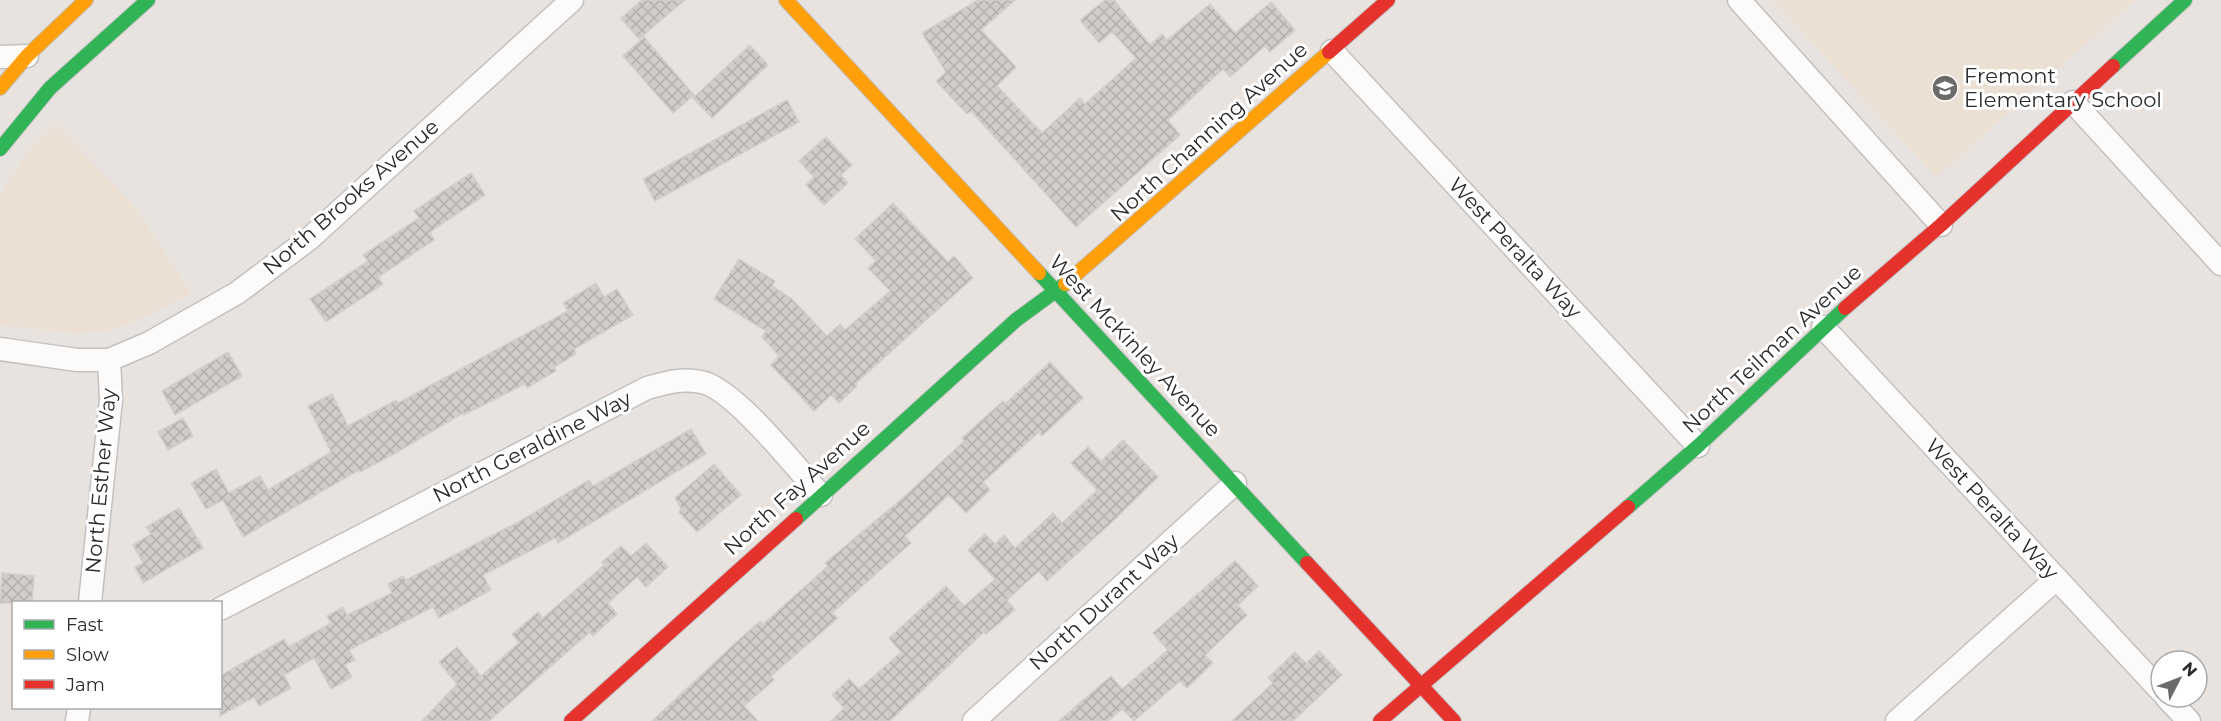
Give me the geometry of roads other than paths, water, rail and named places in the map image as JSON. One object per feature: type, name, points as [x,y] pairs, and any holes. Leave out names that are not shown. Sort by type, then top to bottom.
[{"type":"street","points":[[0,87],[27,56],[86,0]]},
{"type":"street","points":[[0,149],[14,128],[34,106],[148,0]]},
{"type":"street","name":"North Brooks Avenue","points":[[0,349],[77,360],[109,360],[193,320],[273,267],[309,239],[572,0]]},
{"type":"street","name":"West McKinley Avenue","points":[[786,0],[1454,721]]},
{"type":"street","name":"North Channing Avenue","points":[[1055,291],[1084,270],[1388,0]]},
{"type":"street","points":[[1740,0],[1941,225]]},
{"type":"street","name":"North Teilman Avenue","points":[[1380,721],[1420,684],[1698,446],[1823,327],[1941,225],[2186,0]]},
{"type":"street","points":[[89,54],[101,26]]},
{"type":"street","name":"West Peralta Way","points":[[1332,51],[1698,446]]},
{"type":"street","points":[[0,57],[27,56]]},
{"type":"street","points":[[2073,102],[2221,264]]},
{"type":"street","name":"North Fay Avenue","points":[[570,721],[1016,320],[1055,291]]},
{"type":"street","name":"West Peralta Way","points":[[1823,327],[2149,678]]},
{"type":"street","name":"North Esther Way","points":[[90,601],[111,400],[109,360]]},
{"type":"street","name":"North Geraldine Way","points":[[222,608],[646,388],[675,380],[703,382],[730,397],[821,495]]},
{"type":"street","name":"North Durant Way","points":[[974,721],[1235,483]]},
{"type":"street","points":[[1897,721],[2056,579]]},
{"type":"street","points":[[2177,709],[2188,721]]},
{"type":"place","name":"Fremont Elementary School","points":[[1945,88]]}]
